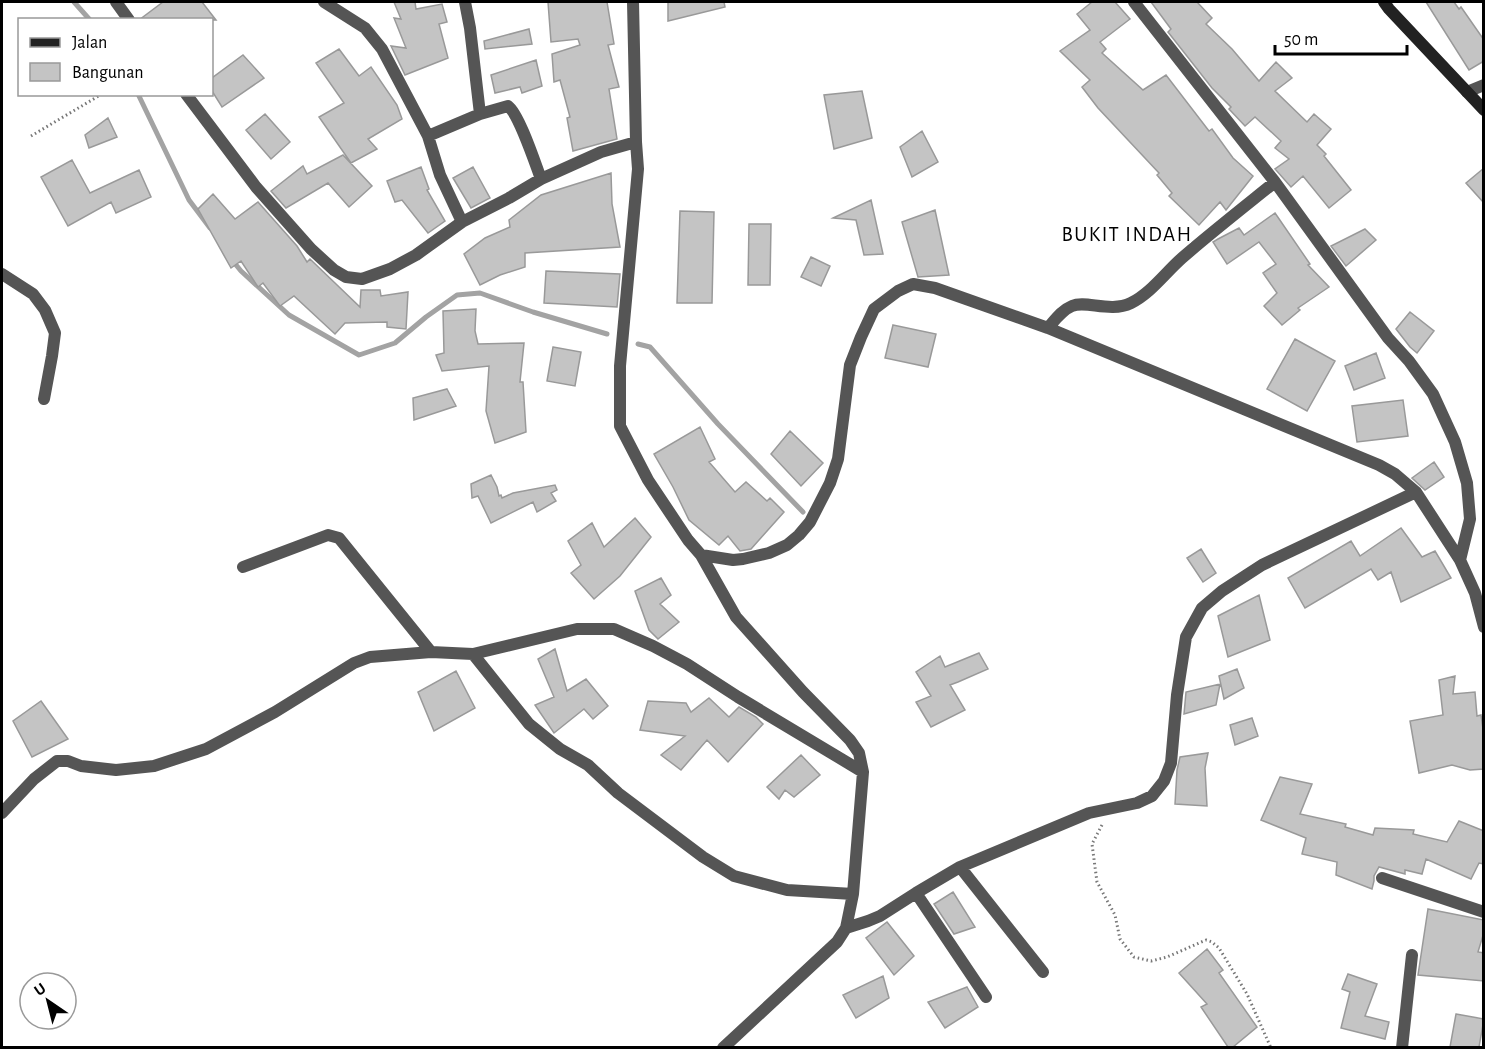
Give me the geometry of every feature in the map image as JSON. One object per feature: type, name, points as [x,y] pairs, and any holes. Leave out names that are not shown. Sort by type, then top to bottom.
[{"type":"street","points":[[116,2],[128,18]]},
{"type":"street","points":[[324,2],[364,28],[382,49],[428,136],[440,175],[462,222]]},
{"type":"street","points":[[465,2],[480,114]]},
{"type":"street","points":[[633,2],[638,169],[620,366],[620,426],[648,480],[688,540],[701,555],[736,616],[803,692],[850,740],[859,753],[863,772],[853,894],[846,928],[837,942],[723,1047]]},
{"type":"street","points":[[1134,2],[1275,182],[1388,338],[1433,394],[1455,442],[1467,483],[1470,519],[1460,560]]},
{"type":"street","points":[[1384,2],[1484,110]]},
{"type":"street","points":[[1467,92],[1484,85]]},
{"type":"street","points":[[188,96],[256,187],[290,226],[334,270],[346,277],[362,279],[390,269],[416,255],[462,222],[541,179],[601,152],[636,142]]},
{"type":"street","points":[[428,136],[480,114],[508,106],[518,121],[541,179]]},
{"type":"street","points":[[1048,328],[1071,306],[1078,304],[1106,308],[1130,304],[1275,182]]},
{"type":"street","points":[[2,274],[33,294],[45,310],[55,333],[44,399]]},
{"type":"street","points":[[701,555],[733,560],[769,553],[787,545],[810,522],[830,483],[838,459],[850,365],[861,337],[874,309],[898,291],[913,284],[935,288],[1048,328],[1379,465],[1395,474],[1416,492],[1460,560],[1475,593],[1484,627]]},
{"type":"street","points":[[846,928],[880,916],[960,867],[1089,813],[1137,802],[1152,796],[1164,781],[1171,762],[1177,695],[1186,637],[1202,608],[1222,591],[1262,565],[1416,492]]},
{"type":"street","points":[[243,567],[328,536],[339,538],[431,652]]},
{"type":"street","points":[[2,813],[34,779],[57,761],[116,770],[154,766],[206,749],[275,712],[354,663],[370,657],[431,652],[473,654],[577,629],[614,629],[653,646],[687,664],[863,772]]},
{"type":"street","points":[[473,654],[529,724],[560,748],[588,765],[618,793],[703,857],[734,876],[787,890],[853,894]]},
{"type":"street","points":[[960,867],[1043,972]]},
{"type":"street","points":[[1382,878],[1484,912]]},
{"type":"street","points":[[916,892],[986,998]]},
{"type":"street","points":[[1402,1047],[1412,956]]},
{"type":"path","points":[[31,136],[99,96]]},
{"type":"path","points":[[1110,809],[1092,844],[1097,882],[1115,915],[1120,939],[1134,957],[1151,962],[1206,940],[1212,942],[1219,948],[1247,994],[1271,1047]]},
{"type":"building","points":[[163,2],[202,2],[216,20],[213,18],[142,18]]},
{"type":"building","points":[[394,2],[415,2],[416,9],[442,4],[447,22],[439,24],[448,58],[405,75],[391,46],[406,48],[394,18],[401,19]]},
{"type":"building","points":[[548,2],[607,2],[614,44],[608,45],[619,87],[609,89],[617,139],[573,151],[567,118],[570,117],[560,80],[554,82],[552,54],[580,45],[578,39],[551,42]]},
{"type":"building","points":[[668,2],[724,2],[725,7],[668,21]]},
{"type":"building","points":[[1092,2],[1115,2],[1130,19],[1100,42],[1106,49],[1102,53],[1143,90],[1166,75],[1209,131],[1212,129],[1233,158],[1253,176],[1226,210],[1220,202],[1199,225],[1169,196],[1172,193],[1157,175],[1159,173],[1098,108],[1082,87],[1090,80],[1060,51],[1090,30],[1077,14]]},
{"type":"building","points":[[1151,2],[1197,2],[1212,18],[1206,24],[1232,49],[1259,81],[1276,62],[1292,78],[1275,91],[1307,122],[1314,114],[1331,129],[1317,145],[1351,190],[1329,208],[1303,176],[1291,187],[1275,169],[1289,159],[1275,148],[1281,141],[1255,117],[1245,126],[1229,109],[1231,107],[1212,88],[1168,32],[1171,29]]},
{"type":"building","points":[[1426,2],[1454,2],[1459,9],[1461,7],[1484,40],[1484,61],[1469,70]]},
{"type":"building","points":[[529,29],[532,44],[485,49],[484,41]]},
{"type":"building","points":[[339,49],[359,76],[371,67],[397,105],[402,119],[368,139],[377,149],[351,163],[319,117],[344,103],[316,63]]},
{"type":"building","points":[[243,55],[264,78],[222,107],[213,93],[213,77]]},
{"type":"building","points":[[536,60],[542,86],[522,93],[520,87],[495,93],[491,75]]},
{"type":"building","points":[[862,91],[872,138],[834,149],[824,95]]},
{"type":"building","points":[[265,114],[290,142],[271,159],[246,130]]},
{"type":"building","points":[[108,118],[117,137],[89,148],[85,135]]},
{"type":"building","points":[[922,131],[938,162],[912,177],[900,147]]},
{"type":"building","points":[[343,155],[372,186],[349,207],[328,183],[286,208],[271,191],[303,166],[307,174]]},
{"type":"building","points":[[72,160],[90,193],[139,170],[151,197],[116,213],[111,202],[68,226],[41,177]]},
{"type":"building","points":[[421,167],[429,189],[427,190],[445,221],[428,233],[402,200],[395,202],[387,181]]},
{"type":"building","points":[[473,167],[490,198],[471,208],[453,178]]},
{"type":"building","points":[[1484,168],[1484,203],[1466,183]]},
{"type":"building","points":[[611,173],[612,204],[620,247],[525,253],[525,267],[500,275],[480,285],[464,254],[485,238],[510,227],[509,220],[541,195]]},
{"type":"building","points":[[213,194],[235,219],[258,202],[297,246],[307,262],[310,259],[360,307],[361,290],[380,290],[381,296],[408,292],[406,329],[387,327],[387,322],[345,323],[335,334],[294,296],[280,306],[263,283],[258,287],[241,261],[231,268],[198,209]]},
{"type":"building","points":[[871,200],[883,254],[864,255],[856,220],[833,218]]},
{"type":"building","points":[[935,210],[949,275],[918,277],[902,222]]},
{"type":"building","points":[[680,211],[714,212],[712,303],[677,303]]},
{"type":"building","points":[[1275,213],[1310,264],[1308,265],[1329,287],[1298,308],[1300,310],[1282,325],[1264,306],[1277,293],[1263,273],[1276,264],[1259,242],[1227,264],[1213,242],[1239,228],[1244,235]]},
{"type":"building","points":[[749,224],[771,224],[770,285],[748,285]]},
{"type":"building","points":[[1365,229],[1376,240],[1346,266],[1331,246]]},
{"type":"building","points":[[811,257],[830,266],[821,286],[801,277]]},
{"type":"building","points":[[546,271],[620,274],[617,307],[544,303]]},
{"type":"building","points":[[476,309],[475,331],[478,344],[524,343],[520,382],[523,382],[526,432],[495,443],[486,411],[489,366],[442,371],[436,355],[444,353],[443,311]]},
{"type":"building","points":[[1410,312],[1434,331],[1417,353],[1396,329]]},
{"type":"building","points":[[893,325],[936,334],[928,367],[885,358]]},
{"type":"building","points":[[1295,339],[1335,361],[1307,411],[1267,389]]},
{"type":"building","points":[[553,347],[581,352],[575,386],[547,381]]},
{"type":"building","points":[[1376,353],[1385,378],[1354,390],[1345,366]]},
{"type":"building","points":[[447,389],[456,406],[414,420],[413,398]]},
{"type":"building","points":[[1403,400],[1408,436],[1357,442],[1352,406]]},
{"type":"building","points":[[700,427],[715,459],[709,462],[735,492],[746,482],[767,501],[770,498],[784,512],[751,549],[740,551],[728,536],[719,545],[689,520],[654,454]]},
{"type":"building","points":[[790,431],[823,463],[801,486],[771,454]]},
{"type":"building","points":[[1434,462],[1444,477],[1425,490],[1412,478]]},
{"type":"building","points":[[491,475],[499,496],[501,495],[502,498],[513,493],[555,485],[557,490],[551,493],[556,501],[537,512],[533,502],[491,523],[478,496],[472,498],[471,484]]},
{"type":"building","points":[[635,518],[651,537],[620,576],[594,599],[571,573],[581,565],[568,541],[592,523],[604,547]]},
{"type":"building","points":[[1401,528],[1422,557],[1435,551],[1451,578],[1401,602],[1391,572],[1378,580],[1371,569],[1305,608],[1288,578],[1351,541],[1360,556]]},
{"type":"building","points":[[1201,549],[1216,573],[1203,582],[1187,558]]},
{"type":"building","points":[[661,578],[671,595],[660,604],[679,622],[658,639],[649,630],[635,591]]},
{"type":"building","points":[[1259,595],[1270,640],[1228,657],[1218,616]]},
{"type":"building","points":[[555,649],[567,691],[586,679],[608,706],[593,719],[584,709],[554,733],[535,705],[554,697],[538,659]]},
{"type":"building","points":[[979,653],[988,669],[950,685],[965,710],[931,727],[916,702],[931,696],[916,672],[940,656],[945,667]]},
{"type":"building","points":[[1237,669],[1244,688],[1224,699],[1219,676]]},
{"type":"building","points":[[456,671],[475,708],[434,731],[418,692]]},
{"type":"building","points":[[1455,676],[1453,694],[1475,692],[1477,716],[1481,715],[1484,736],[1484,769],[1470,770],[1452,765],[1419,773],[1410,721],[1443,715],[1439,680]]},
{"type":"building","points":[[1220,684],[1216,705],[1184,714],[1186,692]]},
{"type":"building","points":[[709,698],[729,717],[739,707],[763,724],[728,762],[707,740],[681,770],[661,755],[685,736],[640,730],[648,701],[686,703],[691,712]]},
{"type":"building","points":[[41,701],[68,739],[32,757],[13,721]]},
{"type":"building","points":[[1252,718],[1258,736],[1235,745],[1230,725]]},
{"type":"building","points":[[1208,753],[1205,768],[1207,806],[1175,804],[1180,757]]},
{"type":"building","points":[[801,755],[820,775],[794,797],[785,790],[779,799],[767,787]]},
{"type":"building","points":[[1280,777],[1312,784],[1300,814],[1346,824],[1345,827],[1373,835],[1375,828],[1414,830],[1413,834],[1447,842],[1459,821],[1484,831],[1484,864],[1479,863],[1471,879],[1426,859],[1422,874],[1405,870],[1405,874],[1379,867],[1374,876],[1372,889],[1336,875],[1337,862],[1302,854],[1306,838],[1261,820]]},
{"type":"building","points":[[953,892],[975,927],[954,934],[934,904]]},
{"type":"building","points":[[1428,909],[1484,920],[1484,932],[1478,952],[1484,953],[1484,981],[1418,975]]},
{"type":"building","points":[[887,922],[914,956],[894,975],[866,938]]},
{"type":"building","points":[[1207,949],[1223,970],[1219,973],[1257,1027],[1233,1047],[1228,1047],[1201,1007],[1207,1004],[1179,973]]},
{"type":"building","points":[[1348,974],[1377,984],[1365,1016],[1389,1022],[1385,1039],[1341,1028],[1350,992],[1342,989]]},
{"type":"building","points":[[883,976],[889,998],[856,1018],[843,995]]},
{"type":"building","points":[[967,987],[978,1007],[945,1028],[928,1002]]},
{"type":"building","points":[[1456,1014],[1484,1019],[1479,1047],[1450,1047]]},
{"type":"waterway","points":[[74,2],[88,18]]},
{"type":"waterway","points":[[139,96],[189,200],[210,228]]},
{"type":"waterway","points":[[232,260],[289,315],[359,355],[395,343],[457,295],[480,293],[607,334]]},
{"type":"waterway","points":[[638,344],[650,347],[718,424],[803,512]]},
{"type":"district","name":"BUKIT INDAH","points":[[1127,234]]}]
